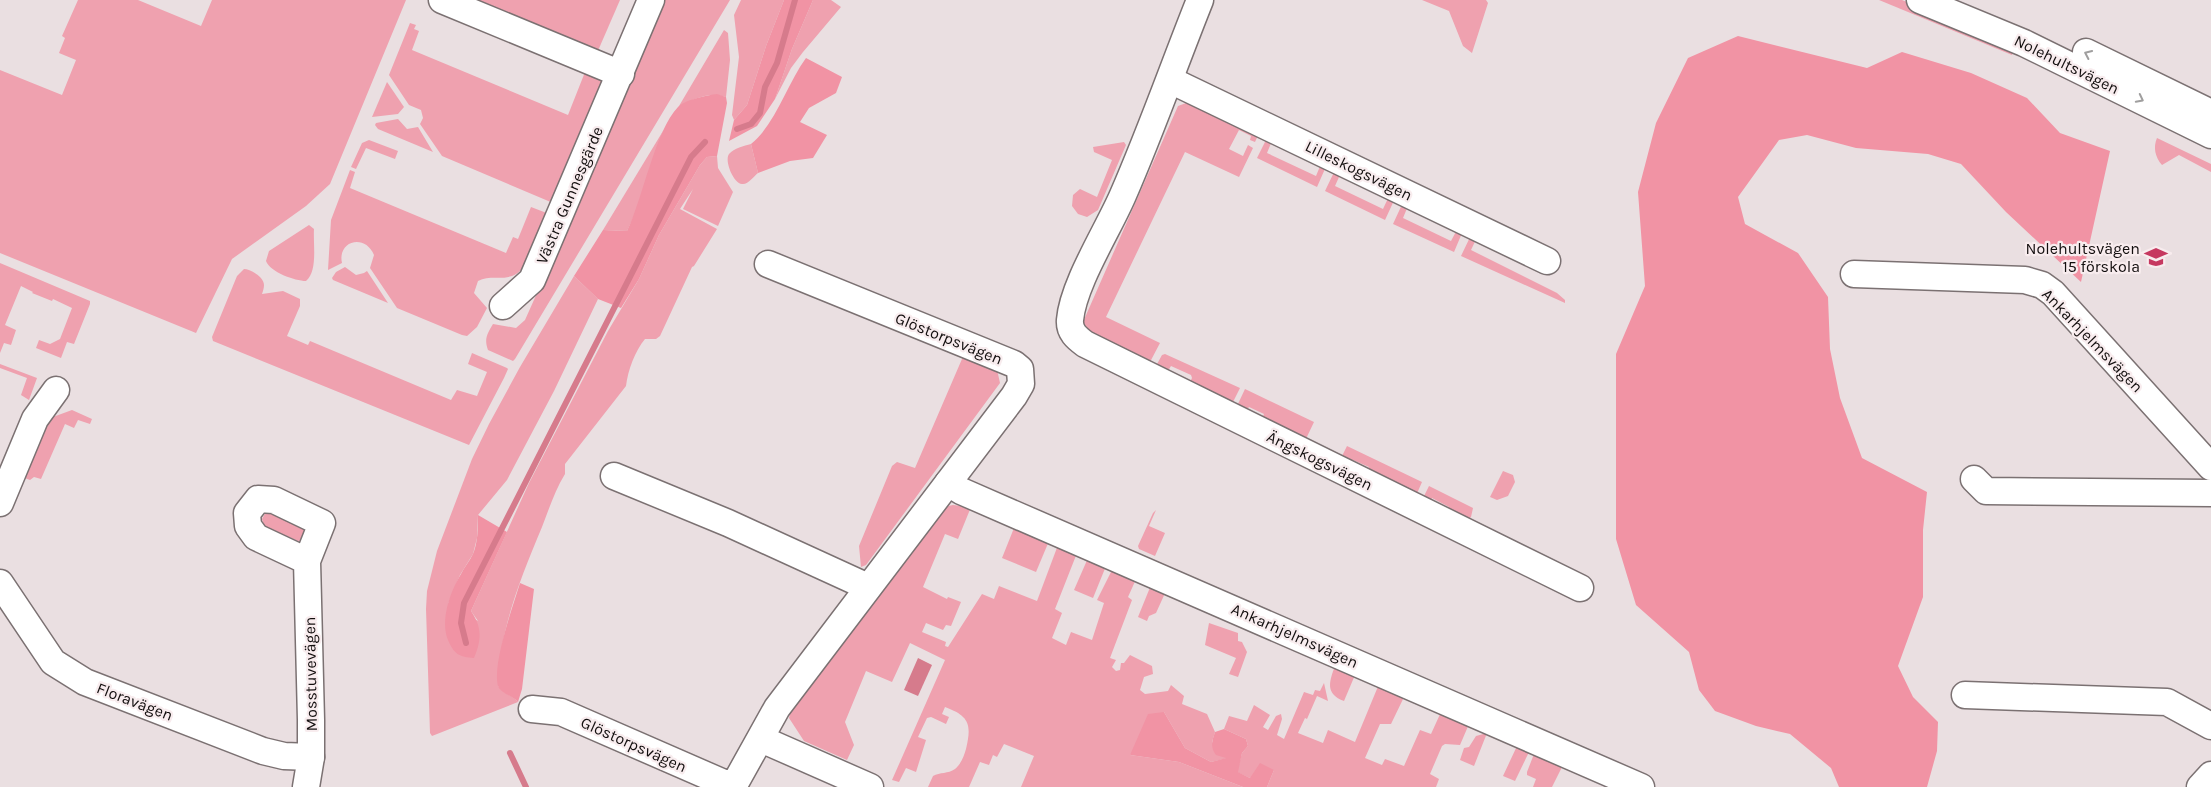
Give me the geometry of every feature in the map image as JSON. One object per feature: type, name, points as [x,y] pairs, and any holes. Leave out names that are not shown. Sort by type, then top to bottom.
[{"type":"street","points":[[442,0],[620,74]]},
{"type":"street","name":"Västra Gunnesgärde","points":[[503,306],[532,280],[651,0]]},
{"type":"street","points":[[1170,80],[1200,0]]},
{"type":"street","name":"Nolehultsvägen","points":[[1920,0],[2024,43],[2211,136]]},
{"type":"street","name":"Nolehultsvägen","points":[[1965,0],[2060,41],[2211,113]]},
{"type":"street","name":"Lilleskogsvägen","points":[[1170,80],[1548,261]]},
{"type":"street","name":"Ängskogsvägen","points":[[1170,80],[1123,195],[1073,302],[1070,323],[1074,337],[1580,588]]},
{"type":"street","name":"Glöstorpsvägen","points":[[532,709],[561,712],[733,787],[777,708],[1014,396],[1021,384],[1020,369],[1014,364],[768,264]]},
{"type":"street","name":"Ankarhjelmsvägen","points":[[1854,274],[2025,280],[2042,285],[2053,293],[2211,467]]},
{"type":"street","points":[[0,503],[35,419],[56,390]]},
{"type":"street","points":[[614,476],[728,523],[868,587]]},
{"type":"street","points":[[1974,479],[1986,490],[2211,493]]},
{"type":"street","name":"Ankarhjelmsvägen","points":[[948,483],[961,491],[1641,787]]},
{"type":"street","name":"Mosstuvevägen","points":[[306,787],[311,757],[308,561]]},
{"type":"street","name":"Floravägen","points":[[0,583],[53,662],[85,682],[263,751],[284,756],[311,757]]},
{"type":"street","points":[[1965,695],[2167,702],[2211,726]]},
{"type":"street","points":[[761,739],[870,787]]},
{"type":"street","points":[[2200,787],[2211,775]]},
{"type":"shaded area","points":[[78,0],[138,0],[201,26],[212,0],[406,0],[330,184],[306,206],[232,259],[196,333],[0,253],[0,70],[62,95],[76,60],[59,53],[65,38],[62,36]]},
{"type":"shaded area","points":[[465,0],[620,0],[597,53]]},
{"type":"shaded area","points":[[659,0],[730,0],[515,359],[513,361],[488,350],[487,337],[493,324],[516,328],[525,320],[559,244]]},
{"type":"shaded area","points":[[741,0],[784,0],[766,46],[747,105],[734,120],[732,115],[739,57],[734,15]]},
{"type":"shaded area","points":[[784,0],[813,0],[792,49],[775,99],[757,126],[729,141],[734,120],[747,105],[766,46]]},
{"type":"shaded area","points":[[813,0],[831,0],[841,7],[791,68],[775,99],[792,49]]},
{"type":"shaded area","points":[[1422,0],[1486,0],[1488,3],[1472,53],[1463,46],[1449,11]]},
{"type":"shaded area","points":[[1879,0],[1902,0],[2016,46],[2012,55]]},
{"type":"shaded area","points":[[410,23],[416,25],[414,29],[419,31],[412,50],[568,115],[587,67],[615,76],[565,180],[560,179],[553,196],[555,197],[553,203],[442,156],[420,124],[423,118],[421,110],[409,105],[389,75]]},
{"type":"shaded area","points":[[724,30],[728,33],[730,60],[726,97],[707,95],[679,106]]},
{"type":"shaded area","points":[[1738,36],[1867,68],[1902,52],[1971,73],[2027,98],[2060,133],[2110,151],[2081,282],[2006,212],[1961,164],[1928,154],[1856,148],[1807,135],[1779,140],[1738,197],[1745,224],[1798,253],[1828,297],[1830,349],[1840,398],[1862,458],[1927,492],[1923,530],[1923,597],[1898,666],[1913,697],[1938,722],[1937,751],[1927,787],[1839,787],[1831,768],[1790,734],[1756,726],[1715,711],[1699,690],[1689,652],[1636,605],[1616,539],[1616,354],[1645,286],[1638,192],[1656,123],[1688,58]]},
{"type":"shaded area","points":[[806,58],[842,77],[836,93],[809,108],[800,122],[827,135],[813,158],[790,161],[758,173],[751,144],[767,126]]},
{"type":"shaded area","points":[[387,82],[404,107],[398,114],[372,117]]},
{"type":"shaded area","points":[[717,94],[726,97],[727,103],[717,156],[707,157],[700,165],[659,235],[639,279],[621,308],[598,299],[574,276],[603,230],[627,231],[656,148],[670,118],[678,107],[691,100]]},
{"type":"shaded area","points":[[1197,99],[1260,131],[1255,142],[1250,140],[1251,136],[1239,130],[1229,149],[1243,156],[1248,145],[1253,148],[1239,177],[1185,152],[1106,317],[1160,343],[1150,362],[1145,364],[1084,329],[1083,322],[1178,106]]},
{"type":"shaded area","points":[[398,119],[407,129],[418,127],[433,152],[378,129],[375,125],[376,123]]},
{"type":"shaded area","points":[[663,131],[635,214],[627,231],[603,230]]},
{"type":"shaded area","points":[[1269,134],[1274,136],[1267,153],[1316,176],[1323,159],[1328,162],[1317,187],[1257,158]]},
{"type":"shaded area","points":[[2157,138],[2211,164],[2211,172],[2179,155],[2162,165],[2155,152]]},
{"type":"shaded area","points":[[369,140],[398,151],[395,159],[366,148],[356,169],[351,167],[362,143]]},
{"type":"shaded area","points":[[1124,142],[1126,145],[1098,210],[1087,217],[1078,214],[1072,206],[1073,195],[1080,189],[1097,197],[1112,160],[1094,152],[1093,147]]},
{"type":"shaded area","points":[[751,144],[758,173],[749,182],[742,184],[733,176],[729,167],[728,157],[734,150]]},
{"type":"shaded area","points":[[717,156],[718,168],[733,192],[718,226],[683,209],[693,189],[680,209],[717,229],[692,267],[660,336],[656,339],[645,339],[641,344],[632,361],[626,386],[565,464],[565,474],[552,500],[519,585],[502,645],[498,686],[518,702],[432,736],[430,733],[427,591],[437,551],[472,459],[489,424],[520,367],[574,276],[598,299],[554,391],[507,480],[478,515],[477,538],[473,554],[460,575],[448,604],[478,621],[471,611],[529,483],[608,331],[639,279],[659,235],[700,165],[707,157]]},
{"type":"shaded area","points":[[1337,166],[1343,168],[1335,186],[1383,209],[1391,192],[1397,194],[1385,220],[1325,191]]},
{"type":"shaded area","points":[[350,170],[355,172],[350,188],[506,253],[513,237],[518,239],[531,207],[557,217],[531,259],[518,272],[508,277],[486,278],[478,281],[474,293],[487,308],[477,327],[467,336],[462,335],[397,308],[370,268],[374,255],[370,248],[364,244],[359,242],[348,245],[342,255],[342,263],[328,270],[331,220]]},
{"type":"shaded area","points":[[1405,198],[1410,201],[1403,218],[1451,241],[1460,224],[1465,226],[1454,252],[1393,224]]},
{"type":"shaded area","points":[[309,225],[314,229],[314,264],[310,277],[306,281],[290,278],[272,269],[266,261],[269,251]]},
{"type":"shaded area","points":[[1473,231],[1479,233],[1471,250],[1557,293],[1565,300],[1565,303],[1461,256]]},
{"type":"shaded area","points":[[0,263],[90,301],[74,344],[67,342],[61,358],[36,348],[39,340],[50,344],[60,339],[72,308],[53,299],[52,301],[32,293],[21,286],[5,325],[16,330],[11,345],[4,343],[0,353]]},
{"type":"shaded area","points":[[345,267],[356,275],[367,271],[388,303],[333,280],[332,278],[336,272]]},
{"type":"shaded area","points":[[244,269],[253,272],[262,279],[264,285],[262,294],[283,291],[300,299],[300,306],[287,336],[308,345],[310,341],[451,400],[457,390],[477,396],[487,372],[468,364],[472,353],[507,368],[504,378],[469,445],[213,341],[212,337],[237,276]]},
{"type":"shaded area","points":[[965,352],[996,365],[1000,383],[866,565],[861,567],[859,546],[892,466],[897,462],[915,468]]},
{"type":"shaded area","points":[[1165,354],[1240,388],[1231,406],[1190,382],[1191,375],[1171,366],[1166,374],[1156,366],[1162,355]]},
{"type":"shaded area","points":[[0,364],[37,378],[29,400],[21,395],[27,378],[0,368]]},
{"type":"shaded area","points":[[1245,389],[1314,422],[1304,443],[1261,421],[1264,414],[1249,407],[1245,412],[1237,406]]},
{"type":"shaded area","points":[[72,410],[92,419],[90,424],[78,420],[74,428],[65,424],[41,479],[34,477],[30,480],[19,476],[42,421]]},
{"type":"shaded area","points":[[1347,446],[1422,482],[1415,498],[1366,473],[1369,467],[1353,460],[1350,466],[1340,460]]},
{"type":"shaded area","points":[[1503,471],[1513,475],[1515,482],[1508,496],[1497,500],[1490,497]]},
{"type":"shaded area","points":[[1429,486],[1473,508],[1471,517],[1466,521],[1447,512],[1449,507],[1432,498],[1429,504],[1422,500]]},
{"type":"shaded area","points":[[953,505],[971,507],[958,539],[945,534],[923,587],[947,599],[948,597],[961,602],[951,626],[946,625],[943,630],[926,623],[922,632],[946,642],[945,646],[948,647],[982,594],[994,599],[999,586],[1037,601],[1058,545],[1077,553],[1055,609],[1062,613],[1052,638],[1066,645],[1071,632],[1092,640],[1104,603],[1097,600],[1113,568],[1137,577],[1128,597],[1132,600],[1110,658],[1116,660],[1112,667],[1116,671],[1120,670],[1121,663],[1124,663],[1130,655],[1152,666],[1153,674],[1144,677],[1140,690],[1145,694],[1168,691],[1171,685],[1184,696],[1182,704],[1207,714],[1215,732],[1212,742],[1228,758],[1211,762],[1185,748],[1164,712],[1130,755],[1179,762],[1243,787],[1021,787],[1034,756],[1004,744],[997,757],[993,755],[989,765],[980,762],[969,787],[928,787],[933,776],[950,772],[957,767],[966,749],[969,733],[967,722],[959,714],[945,707],[942,714],[949,717],[946,724],[931,717],[927,718],[918,737],[926,740],[916,772],[906,768],[899,782],[892,780],[945,660],[910,643],[892,682],[866,671],[845,722],[854,745],[847,760],[804,741],[789,718],[791,708],[943,507]]},
{"type":"shaded area","points":[[267,510],[307,521],[304,540],[298,541],[264,526],[262,519]]},
{"type":"shaded area","points":[[1156,510],[1149,526],[1165,533],[1155,556],[1139,549],[1138,546]]},
{"type":"shaded area","points":[[478,515],[507,532],[471,611],[475,617],[480,634],[474,658],[461,656],[452,649],[445,624],[447,606],[453,589],[475,549]]},
{"type":"shaded area","points":[[1014,528],[1049,541],[1036,572],[1002,558]]},
{"type":"shaded area","points":[[1088,558],[1106,566],[1093,598],[1074,590]]},
{"type":"shaded area","points":[[520,583],[534,589],[522,689],[518,702],[499,688],[497,676],[500,650]]},
{"type":"shaded area","points":[[1151,585],[1166,591],[1156,613],[1149,616],[1147,621],[1138,617]]},
{"type":"shaded area","points":[[1209,623],[1238,633],[1238,641],[1242,642],[1247,652],[1238,677],[1229,674],[1236,658],[1205,645]]},
{"type":"shaded area","points":[[918,658],[932,665],[918,696],[904,690]]},
{"type":"shaded area","points":[[1335,666],[1355,675],[1344,701],[1331,691],[1330,682]]},
{"type":"shaded area","points":[[1324,683],[1328,701],[1317,696],[1307,719],[1305,718],[1298,733],[1323,743],[1328,730],[1355,742],[1379,684],[1405,695],[1391,724],[1380,724],[1365,758],[1382,765],[1385,759],[1404,766],[1420,730],[1431,734],[1441,712],[1469,724],[1460,745],[1445,744],[1442,746],[1430,774],[1439,779],[1436,787],[1267,787],[1274,770],[1250,778],[1237,772],[1242,753],[1248,746],[1246,739],[1224,729],[1229,716],[1247,721],[1254,705],[1270,715],[1263,727],[1268,730],[1276,716],[1281,714],[1282,719],[1277,735],[1284,739],[1304,692],[1313,695],[1315,690],[1320,691]]},
{"type":"shaded area","points":[[1164,712],[1185,748],[1211,762],[1226,758],[1216,755],[1212,747],[1215,732],[1224,729],[1246,739],[1248,746],[1242,753],[1238,772],[1250,778],[1260,763],[1274,770],[1267,787],[1243,787],[1179,762],[1130,755],[1148,714]]},
{"type":"shaded area","points":[[1487,733],[1474,766],[1460,760],[1464,748],[1469,747],[1476,736]]},
{"type":"shaded area","points":[[1517,746],[1529,752],[1515,781],[1503,776]]},
{"type":"shaded area","points":[[1534,754],[1562,767],[1552,787],[1533,787],[1536,779],[1527,775],[1527,772]]},
{"type":"waterway","points":[[737,129],[751,124],[760,113],[765,87],[777,63],[795,0]]},
{"type":"waterway","points":[[466,643],[461,623],[464,603],[691,157],[705,142]]},
{"type":"waterway","points":[[510,753],[526,787]]},
{"type":"place","name":"Nolehultsvägen 15 förskola","points":[[2156,257]]}]
